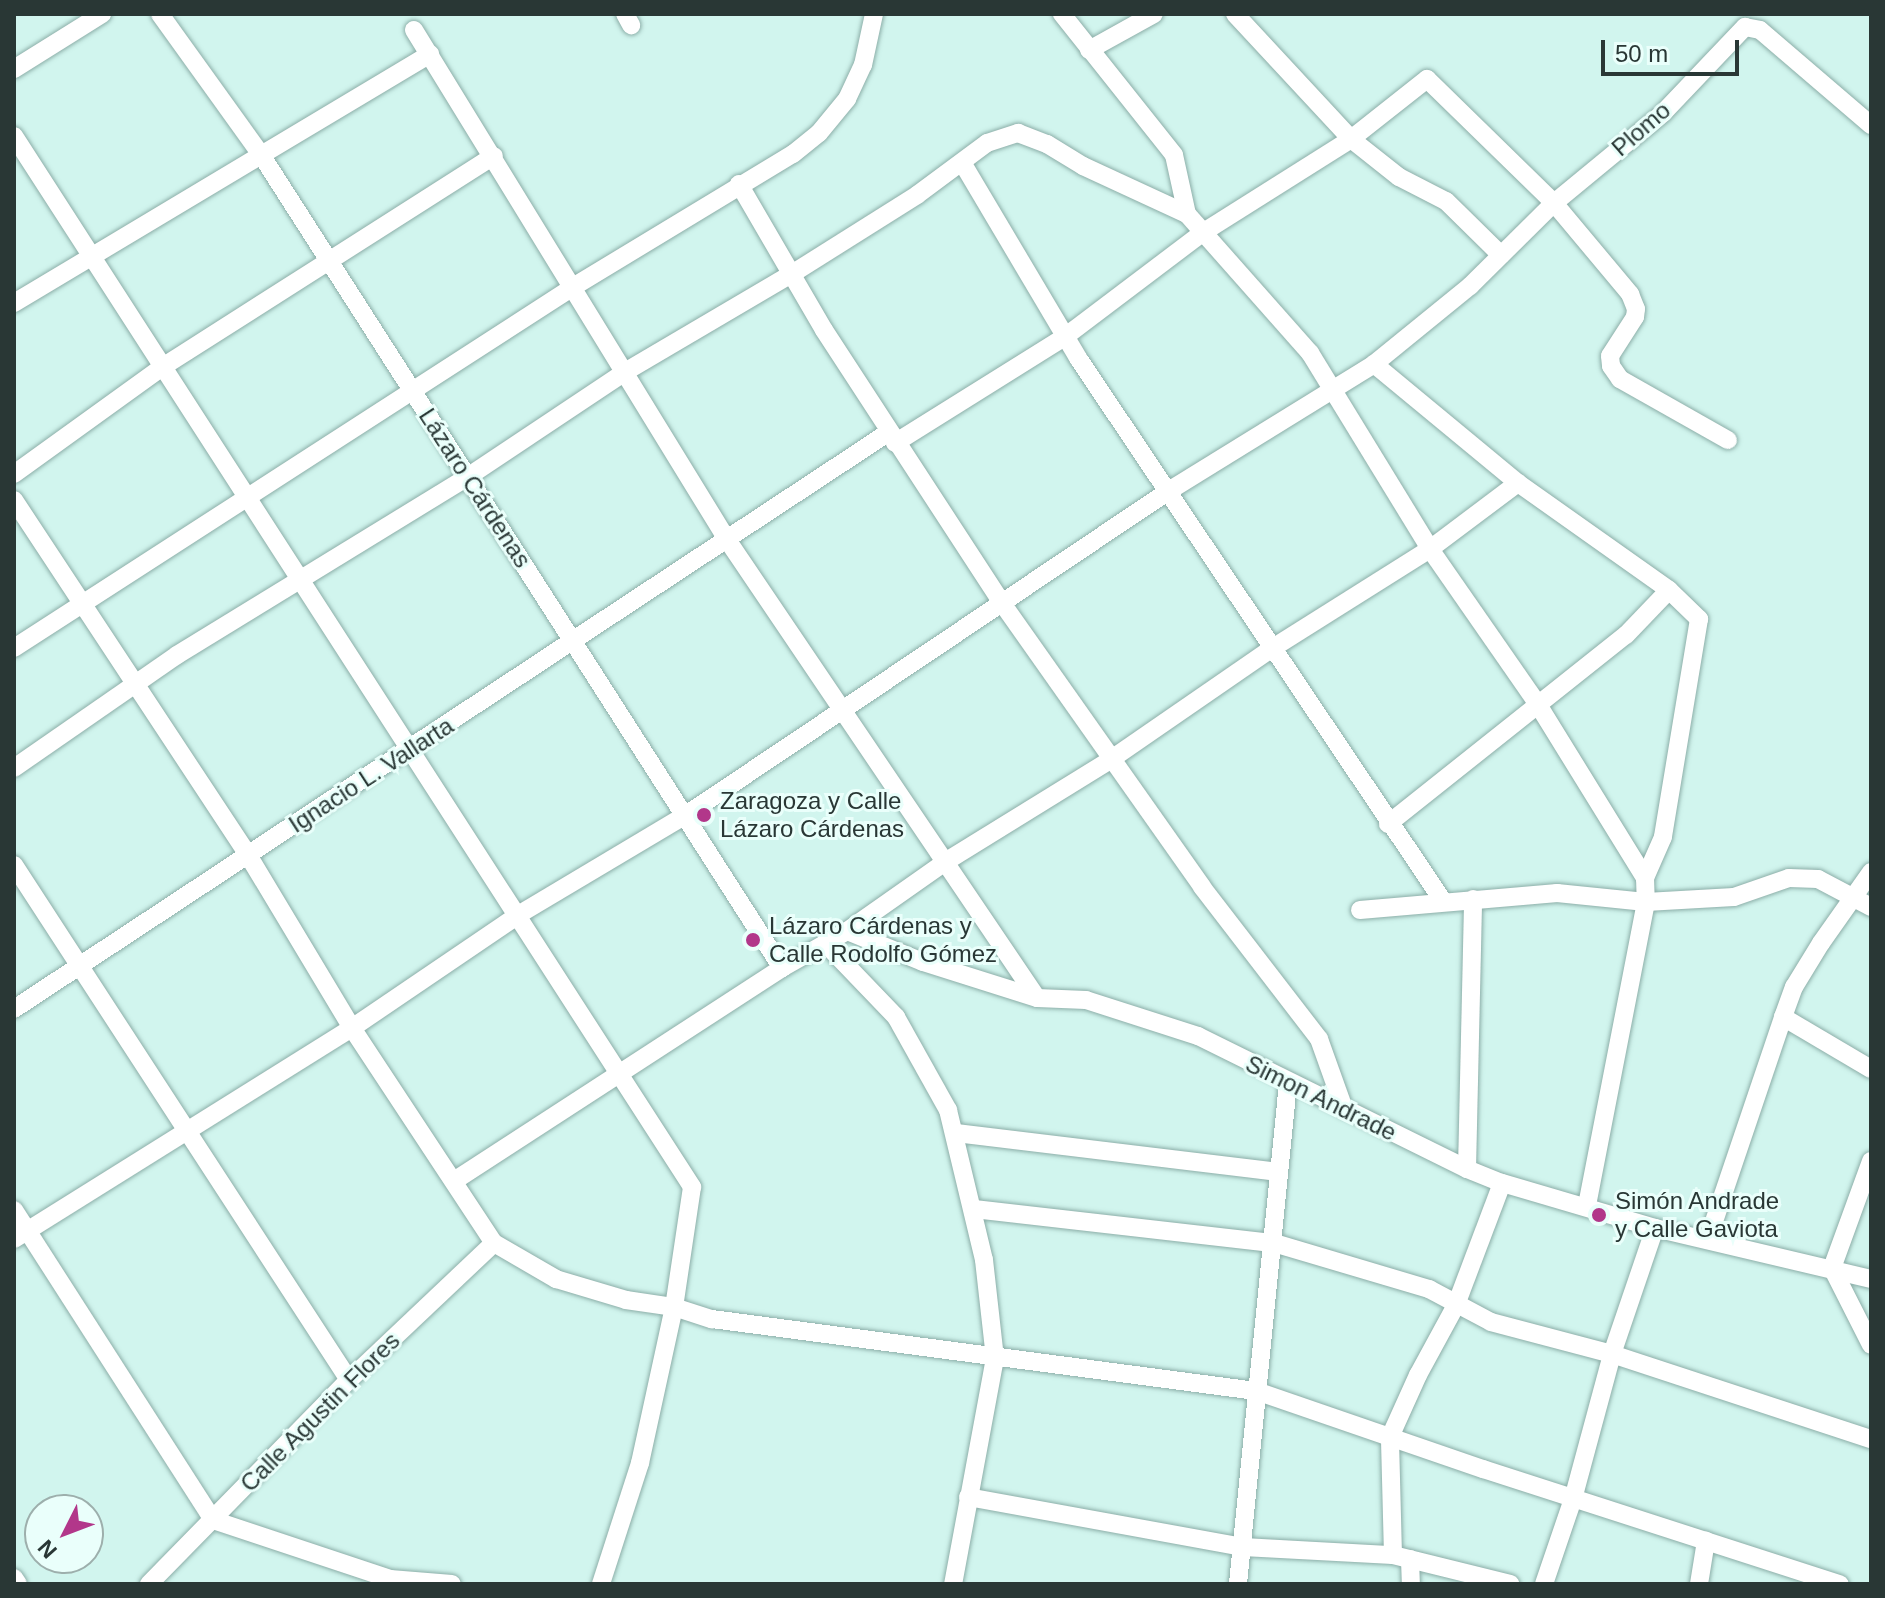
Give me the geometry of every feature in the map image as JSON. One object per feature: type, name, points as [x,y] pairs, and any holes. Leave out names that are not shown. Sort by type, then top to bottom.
[{"type":"street","points":[[14,69],[102,14]]},
{"type":"street","name":"Lázaro Cárdenas","points":[[160,14],[260,153],[782,968]]},
{"type":"street","points":[[14,648],[573,287],[793,154],[819,133],[847,99],[863,65],[874,14]]},
{"type":"street","points":[[1062,14],[1174,155],[1187,214],[1310,353],[1430,549],[1537,703],[1645,878]]},
{"type":"street","points":[[1089,50],[1154,14]]},
{"type":"street","points":[[1235,14],[1351,139],[1399,177],[1446,201],[1501,255]]},
{"type":"street","name":"Plomo","points":[[1554,203],[1663,113],[1745,27],[1760,30],[1871,125]]},
{"type":"street","points":[[414,30],[726,538],[1037,998]]},
{"type":"street","points":[[14,303],[430,54]]},
{"type":"street","name":"Ignacio L. Vallarta","points":[[14,1009],[575,642],[726,538],[1066,336],[1202,233],[1351,139],[1427,79],[1554,203]]},
{"type":"street","points":[[14,768],[134,682],[469,476],[625,372],[790,275],[963,164],[987,143],[1018,133],[1047,144],[1083,166],[1187,214]]},
{"type":"street","points":[[14,136],[692,1187],[674,1307],[640,1463],[601,1584]]},
{"type":"street","points":[[14,474],[164,366],[494,156]]},
{"type":"street","points":[[963,164],[1066,336],[1167,492],[1388,824],[1443,901]]},
{"type":"street","points":[[739,184],[790,275],[892,438],[1002,603],[1202,887],[1319,1039],[1344,1109]]},
{"type":"street","points":[[20,1235],[352,1028],[518,915],[686,815],[1167,492],[1332,393],[1374,364],[1470,286],[1554,203],[1634,301],[1635,317],[1610,356],[1611,366],[1620,379],[1728,440]]},
{"type":"street","points":[[1374,364],[1518,483],[1669,590],[1699,619],[1663,837],[1645,878],[1646,902],[1587,1205]]},
{"type":"street","points":[[454,1181],[782,968],[847,931],[945,862],[1110,760],[1271,649],[1430,549],[1518,483]]},
{"type":"street","points":[[14,500],[248,855],[352,1028],[494,1243],[556,1279],[626,1300],[674,1307],[712,1319],[1256,1391],[1573,1499],[1840,1584]]},
{"type":"street","points":[[1388,824],[1626,635],[1669,590]]},
{"type":"street","points":[[14,865],[349,1380]]},
{"type":"street","points":[[1708,1239],[1794,987],[1821,943],[1864,902],[1871,872]]},
{"type":"street","points":[[1360,910],[1557,893],[1646,902],[1734,897],[1789,878],[1818,879],[1864,902]]},
{"type":"street","points":[[1467,1169],[1473,899]]},
{"type":"street","name":"Simon Andrade","points":[[847,931],[923,962],[1037,998],[1086,1000],[1198,1036],[1288,1083],[1502,1183],[1587,1205],[1655,1228],[1871,1279]]},
{"type":"street","points":[[825,943],[896,1017],[948,1110],[974,1209],[984,1260],[995,1358],[953,1584]]},
{"type":"street","points":[[1783,1017],[1871,1069]]},
{"type":"street","points":[[1238,1584],[1288,1083]]},
{"type":"street","points":[[956,1133],[1279,1172]]},
{"type":"street","points":[[1871,1161],[1832,1268],[1871,1345]]},
{"type":"street","points":[[1411,1584],[1402,1557],[1390,1437],[1418,1375],[1456,1305],[1502,1183]]},
{"type":"street","points":[[974,1209],[1274,1243],[1429,1289],[1491,1322],[1612,1354],[1871,1439]]},
{"type":"street","points":[[14,1210],[20,1235],[213,1520],[390,1582],[452,1584]]},
{"type":"street","points":[[1544,1584],[1573,1499],[1612,1354],[1655,1228]]},
{"type":"street","name":"Calle Agustin Flores","points":[[149,1584],[349,1380],[494,1243]]},
{"type":"street","points":[[968,1497],[1243,1547],[1402,1557],[1510,1584]]},
{"type":"street","points":[[1699,1584],[1706,1541]]},
{"type":"street","points":[[14,1578],[18,1584]]},
{"type":"place","name":"Zaragoza y Calle Lázaro Cárdenas","points":[[704,815]]},
{"type":"place","name":"Lázaro Cárdenas y Calle Rodolfo Gómez","points":[[753,940]]},
{"type":"place","name":"Simón Andrade y Calle Gaviota","points":[[1599,1215]]}]
